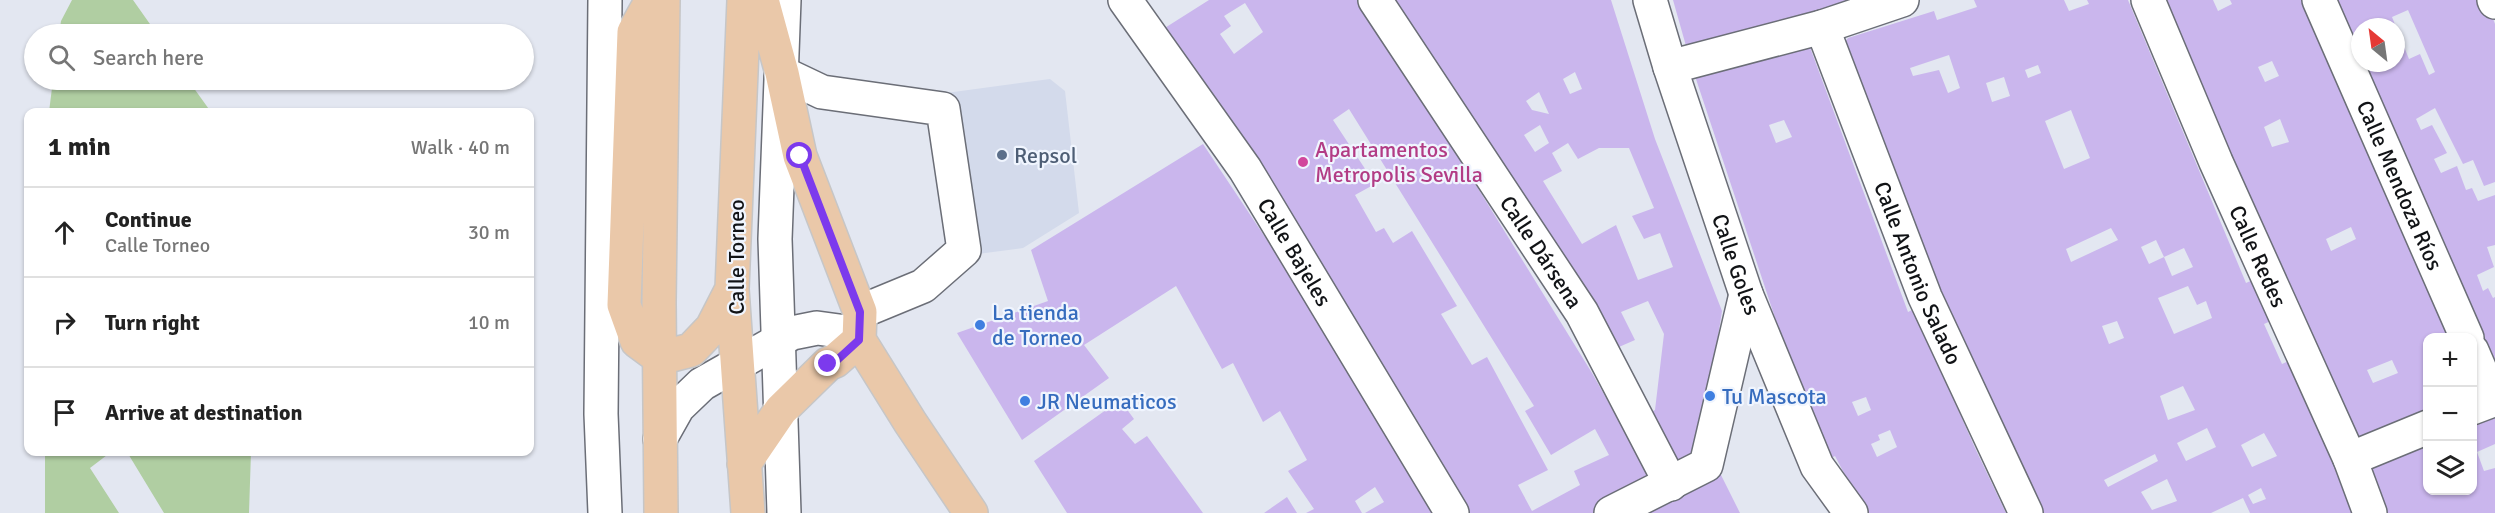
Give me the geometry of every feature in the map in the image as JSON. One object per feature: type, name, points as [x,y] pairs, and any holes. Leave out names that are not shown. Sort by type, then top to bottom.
[{"type":"main road","points":[[652,0],[634,32],[624,305],[637,341],[660,358]]},
{"type":"main road","points":[[661,513],[663,0]]},
{"type":"main road","name":"Calle Torneo","points":[[744,0],[732,289],[748,513]]},
{"type":"main road","name":"Calle Torneo","points":[[762,0],[782,73],[800,156],[859,326],[910,422],[971,513]]},
{"type":"main road","points":[[660,358],[691,350],[712,328],[732,289]]},
{"type":"main road","points":[[744,464],[780,398],[828,364],[835,362],[859,326]]},
{"type":"street","points":[[605,0],[601,402],[605,513]]},
{"type":"street","name":"Calle Torneo","points":[[784,0],[775,239],[784,513]]},
{"type":"street","name":"Calle Bajeles","points":[[1125,0],[1245,170],[1452,513]]},
{"type":"street","name":"Calle Dársena","points":[[1375,0],[1581,313],[1671,484]]},
{"type":"street","name":"Calle Goles","points":[[1650,0],[1746,294],[1817,466],[1851,513]]},
{"type":"street","points":[[1670,67],[1822,27],[1902,0]]},
{"type":"street","name":"Calle Redes","points":[[2148,0],[2216,162],[2350,459],[2370,513]]},
{"type":"street","name":"Calle Mendoza Ríos","points":[[2319,0],[2465,333]]},
{"type":"street","name":"Calle Antonio Salado","points":[[1822,27],[1925,297],[2026,513]]},
{"type":"street","points":[[660,358],[725,397],[778,340],[792,333],[817,328],[840,331],[859,326],[923,286],[964,250],[943,109],[822,92],[782,73]]},
{"type":"street","points":[[1611,513],[1706,465],[1746,294]]},
{"type":"street","points":[[2477,363],[2493,400],[2477,406]]},
{"type":"street","points":[[740,379],[780,398]]},
{"type":"street","points":[[660,439],[678,407],[702,384]]},
{"type":"street","points":[[2350,459],[2423,429]]},
{"type":"shaded area","name":"Repsol","points":[[1050,79],[1065,91],[1079,213],[1023,248],[947,258],[924,96]]},
{"type":"green space","points":[[72,0],[133,0],[150,24],[61,24]]},
{"type":"green space","points":[[52,90],[195,90],[208,108],[50,108]]},
{"type":"green space","points":[[45,456],[106,456],[90,468],[119,513],[45,513]]},
{"type":"green space","points":[[129,456],[251,456],[249,513],[164,513]]},
{"type":"building","points":[[1209,0],[1359,0],[1405,70],[1592,373],[1654,483],[1595,513],[1470,513],[1160,31]],"holes":[[[1245,3],[1263,32],[1234,54],[1220,34],[1231,26],[1224,16]],[[1349,109],[1534,406],[1525,411],[1551,455],[1595,429],[1609,455],[1574,471],[1580,485],[1532,511],[1518,485],[1548,470],[1487,357],[1472,365],[1441,314],[1457,306],[1412,231],[1393,243],[1384,228],[1376,232],[1355,195],[1375,184],[1333,120]]]},
{"type":"building","points":[[1389,0],[1611,0],[1655,139],[1722,311],[1698,465],[1674,476],[1641,417],[1655,410],[1664,334],[1648,301],[1621,312],[1635,340],[1612,350]],"holes":[[[1575,72],[1582,89],[1570,94],[1563,79]],[[1539,92],[1549,114],[1532,110],[1526,101]],[[1540,125],[1549,143],[1535,152],[1524,135]],[[1568,143],[1578,159],[1599,148],[1629,148],[1654,208],[1632,216],[1644,239],[1660,233],[1673,267],[1638,280],[1616,225],[1582,244],[1543,181],[1562,171],[1552,153]]]},
{"type":"building","points":[[1673,0],[1853,0],[1853,1],[1688,53]]},
{"type":"building","points":[[1974,0],[2064,0],[2069,11],[2089,4],[2087,0],[2128,0],[2246,283],[2255,279],[2273,320],[2264,324],[2282,364],[2291,360],[2355,513],[2250,513],[2243,498],[2211,513],[2038,513],[1918,263],[1843,44],[1848,38],[1934,11],[1937,20],[1977,7]],"holes":[[[1949,55],[1960,88],[1948,93],[1939,70],[1913,76],[1910,68]],[[2038,65],[2041,73],[2028,78],[2025,70]],[[2004,77],[2010,96],[1992,102],[1986,83]],[[2071,110],[2090,158],[2064,169],[2045,121]],[[2111,228],[2118,240],[2071,262],[2066,249]],[[2156,240],[2164,257],[2149,264],[2141,247]],[[2184,248],[2193,267],[2172,276],[2164,257]],[[2188,286],[2197,305],[2206,301],[2212,318],[2174,334],[2158,298]],[[2117,321],[2124,338],[2109,344],[2102,326]],[[2183,386],[2195,410],[2168,420],[2160,396]],[[2207,428],[2216,447],[2186,461],[2177,443]],[[2264,433],[2277,456],[2252,467],[2241,445]],[[2155,454],[2158,461],[2108,487],[2104,480]],[[2167,479],[2177,501],[2152,510],[2141,492]],[[2261,488],[2266,499],[2253,504],[2248,495]]]},
{"type":"building","points":[[2160,0],[2213,0],[2218,11],[2232,4],[2230,0],[2305,0],[2450,333],[2423,333],[2423,421],[2360,443]],"holes":[[[2272,61],[2279,76],[2265,82],[2258,67]],[[2280,119],[2289,142],[2272,147],[2264,127]],[[2351,227],[2356,239],[2331,251],[2326,239]],[[2392,360],[2398,373],[2373,383],[2367,370]]]},
{"type":"building","points":[[2330,0],[2486,0],[2495,24],[2495,182],[2484,186],[2473,160],[2463,164],[2435,108],[2416,119],[2421,130],[2432,125],[2447,153],[2434,159],[2441,173],[2457,166],[2466,190],[2472,188],[2478,201],[2495,195],[2495,245],[2487,247],[2494,267],[2477,275],[2483,291],[2488,288],[2493,298],[2495,297],[2495,384],[2477,342],[2477,333],[2473,333],[2361,72],[2405,72],[2405,49],[2409,59],[2420,54],[2429,75],[2435,72],[2408,10],[2392,18],[2351,18],[2351,49]]},
{"type":"building","points":[[1808,42],[1908,312],[1914,309],[2006,513],[1865,513],[1835,456],[1825,461],[1799,390],[1694,73]],"holes":[[[1784,120],[1792,137],[1776,143],[1769,125]],[[1866,397],[1871,410],[1858,416],[1852,402]],[[1890,430],[1897,447],[1877,457],[1871,444],[1880,440],[1878,435]]]},
{"type":"building","points":[[1203,144],[1275,252],[1439,513],[1365,513],[1384,502],[1375,487],[1355,501],[1362,513],[1306,513],[1314,509],[1288,471],[1307,460],[1280,411],[1263,422],[1233,363],[1222,369],[1176,286],[1084,345],[1109,378],[1022,440],[957,333],[1048,301],[1031,250]]},
{"type":"building","points":[[1120,400],[1134,419],[1122,429],[1135,444],[1147,436],[1203,513],[1067,513],[1034,461]]},
{"type":"building","points":[[2495,414],[2495,444],[2477,452],[2477,441],[2477,423]]},
{"type":"building","points":[[2423,447],[2423,495],[2477,495],[2477,452],[2484,471],[2495,468],[2495,513],[2377,513],[2361,472]]},
{"type":"building","points":[[1716,465],[1740,513],[1620,513]]},
{"type":"building","points":[[1287,497],[1297,513],[1264,513]]},
{"type":"place","name":"Repsol","points":[[1002,155]]},
{"type":"place","name":"Apartamentos Metropolis Sevilla","points":[[1303,162]]},
{"type":"place","name":"La tienda de Torneo","points":[[980,325]]},
{"type":"place","name":"Tu Mascota","points":[[1710,396]]},
{"type":"place","name":"JR Neumaticos","points":[[1025,401]]},
{"type":"route","points":[[800,156],[860,312],[859,340],[835,362],[828,364]]}]
